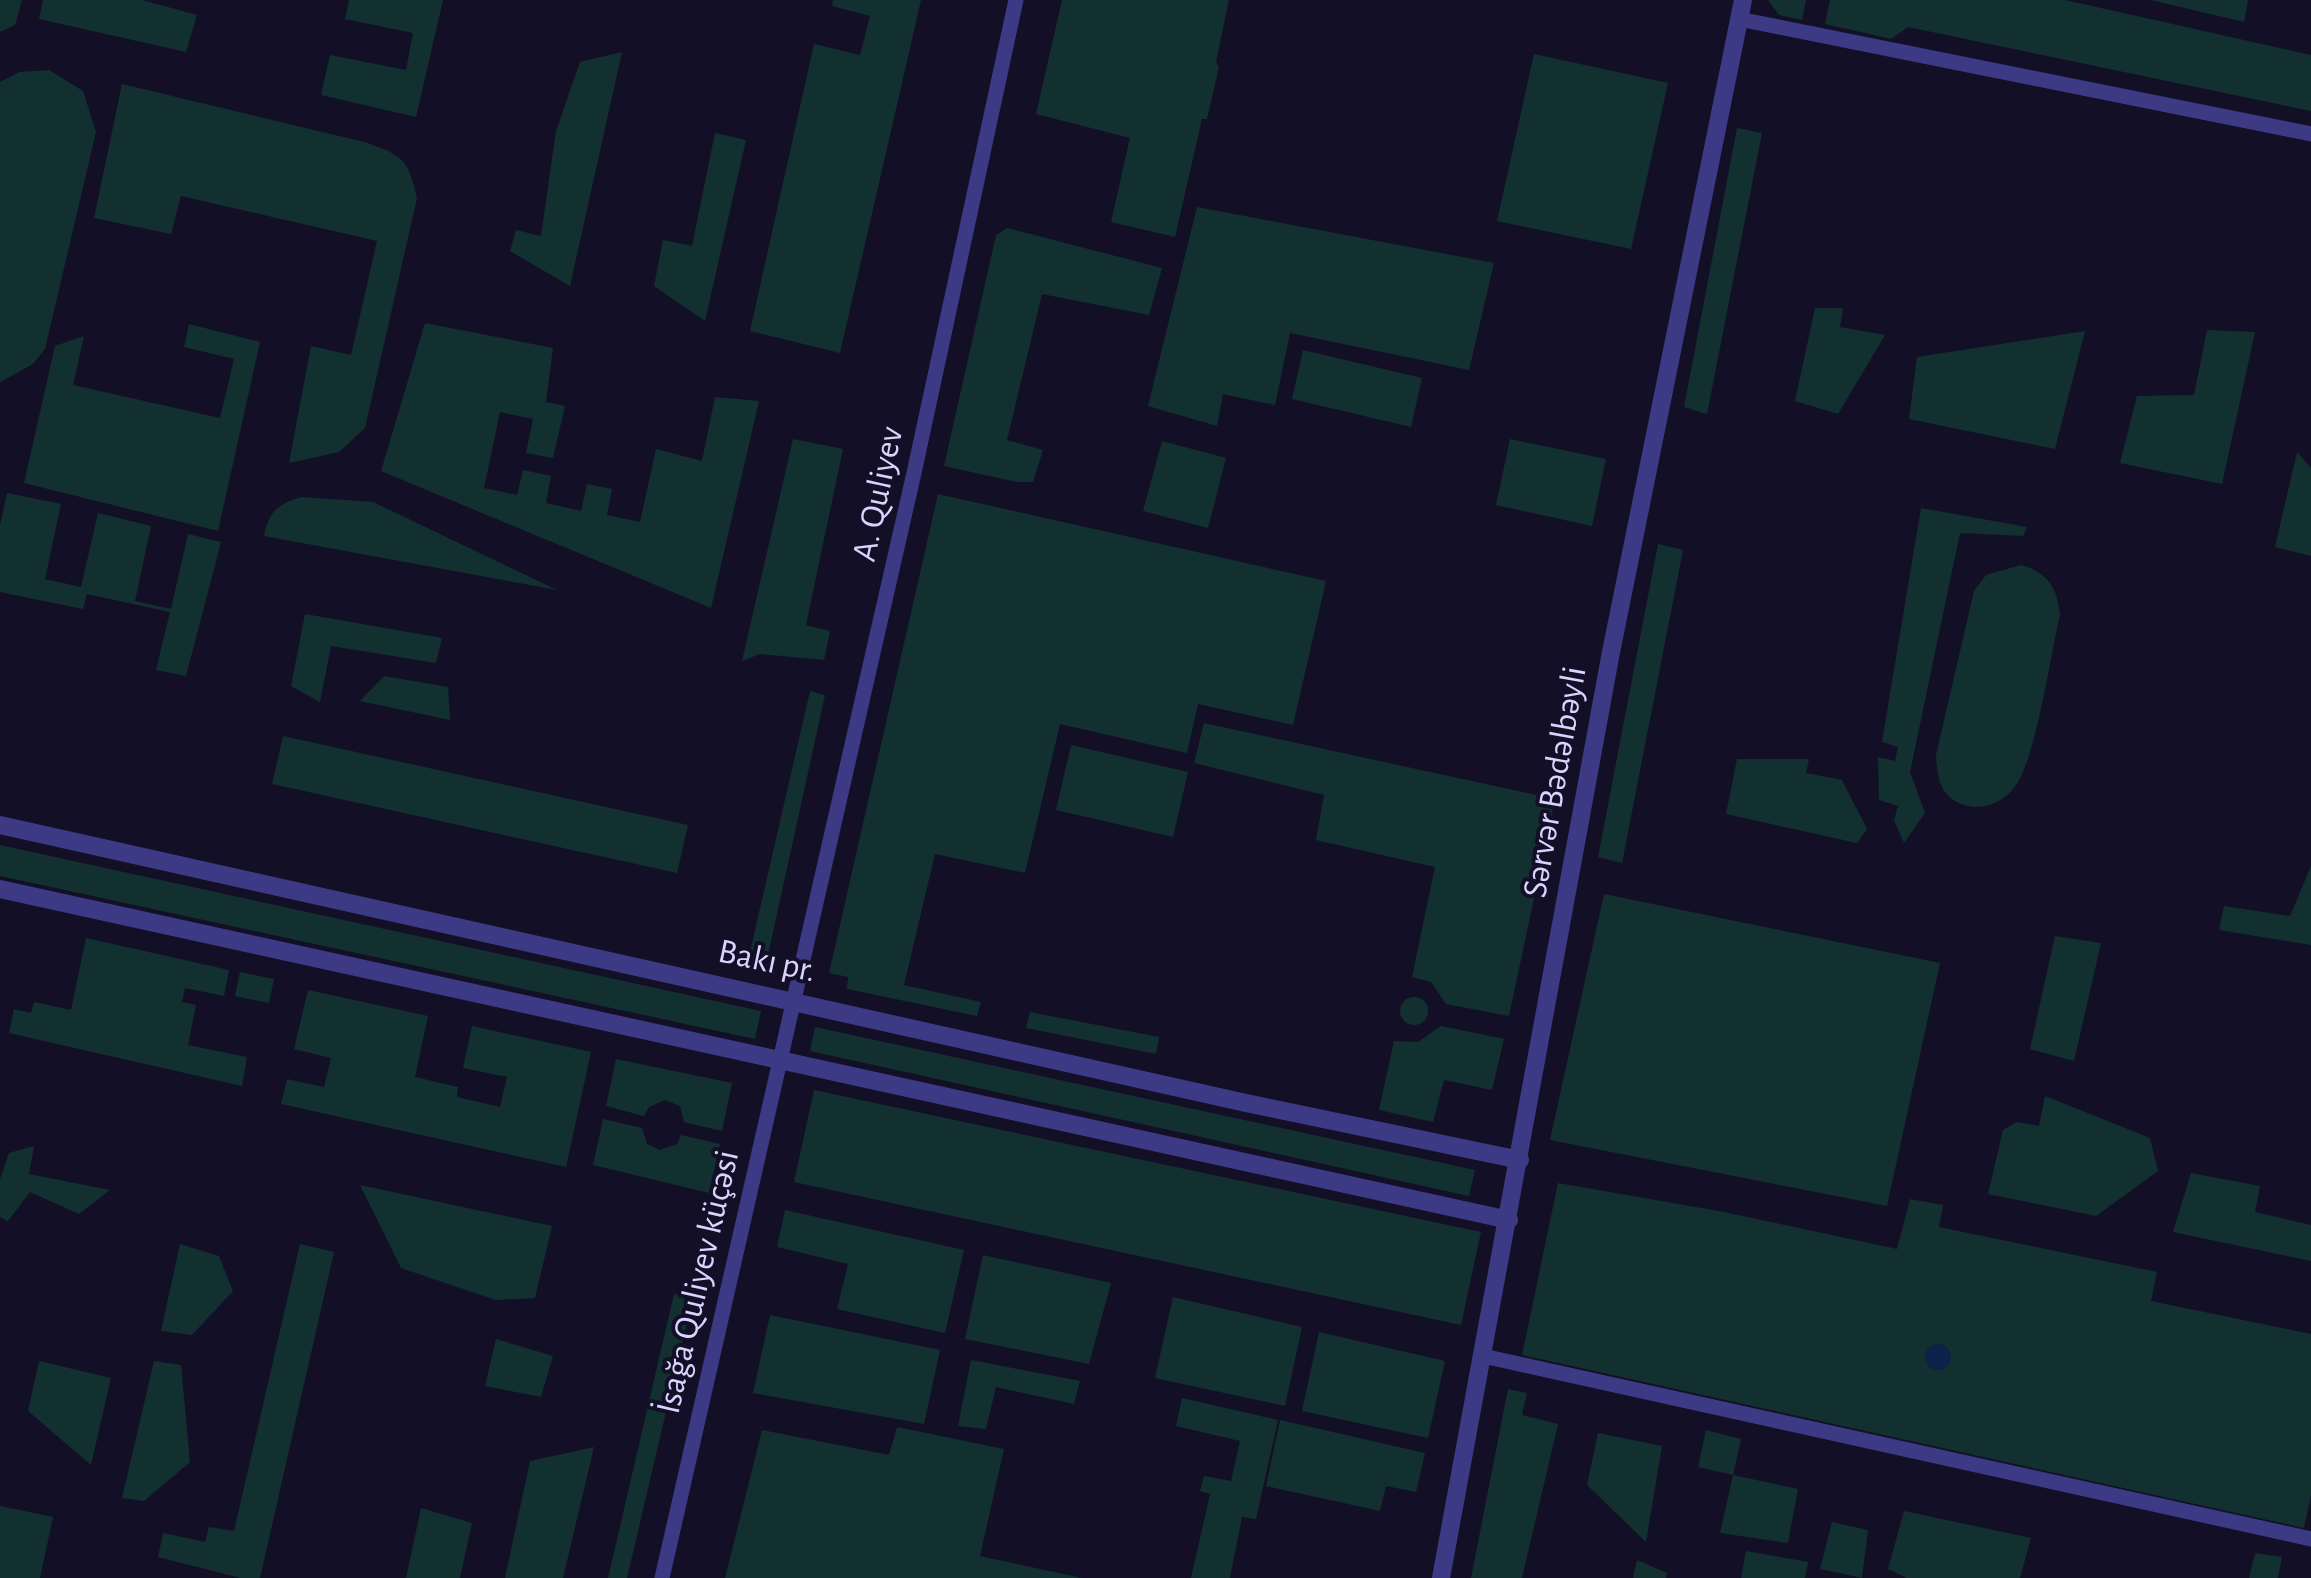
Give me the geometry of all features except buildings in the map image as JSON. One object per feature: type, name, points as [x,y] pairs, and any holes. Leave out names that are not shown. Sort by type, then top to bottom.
[{"type":"street","name":"A. Quliyev","points":[[791,999],[914,472],[1016,0]]},
{"type":"street","points":[[1741,10],[2311,134]]},
{"type":"street","name":"Sərvər Bədəlbəyli","points":[[1441,1578],[1611,652],[1741,10]]},
{"type":"street","name":"Bakı pr.","points":[[0,825],[1230,1100],[1520,1160]]},
{"type":"street","points":[[0,889],[1509,1220]]},
{"type":"street","name":"İsağa Quliyev küçəsi","points":[[662,1578],[791,999]]},
{"type":"street","points":[[1483,1356],[2311,1539]]},
{"type":"green space","points":[[0,0],[22,0],[15,25],[0,32]]},
{"type":"green space","points":[[43,0],[142,0],[197,15],[186,52],[39,19]]},
{"type":"green space","points":[[349,0],[443,0],[416,117],[321,95],[330,55],[406,70],[413,33],[345,19]]},
{"type":"green space","points":[[833,0],[921,0],[840,353],[750,331],[814,44],[860,55],[870,16],[832,6]]},
{"type":"green space","points":[[1062,0],[1229,0],[1216,62],[1219,67],[1207,119],[1202,119],[1175,237],[1111,222],[1130,138],[1036,114]]},
{"type":"green space","points":[[1768,0],[1806,0],[1802,20],[1779,15]]},
{"type":"green space","points":[[1830,0],[2065,0],[2311,55],[2311,111],[1908,27],[1891,39],[1825,24]]},
{"type":"green space","points":[[2151,0],[2248,0],[2244,22]]},
{"type":"green space","points":[[622,52],[570,286],[510,251],[516,230],[541,236],[556,131],[580,62]]},
{"type":"green space","points":[[1534,54],[1668,83],[1631,249],[1497,221]]},
{"type":"green space","points":[[49,70],[83,91],[96,132],[45,349],[33,364],[0,382],[0,82],[19,72]]},
{"type":"green space","points":[[122,84],[364,142],[395,155],[406,166],[417,198],[365,428],[339,452],[289,463],[311,346],[351,355],[377,241],[181,196],[171,234],[94,218]]},
{"type":"green space","points":[[1737,128],[1762,133],[1707,414],[1684,407]]},
{"type":"green space","points":[[715,133],[746,140],[705,321],[654,286],[663,240],[692,246]]},
{"type":"green space","points":[[1197,207],[1494,263],[1469,370],[1290,333],[1275,405],[1223,394],[1217,426],[1148,406]]},
{"type":"green space","points":[[1007,228],[1162,268],[1149,315],[1042,294],[1007,440],[1043,450],[1033,482],[944,466],[996,235]]},
{"type":"green space","points":[[1815,308],[1843,308],[1840,327],[1885,335],[1838,414],[1795,401]]},
{"type":"green space","points":[[425,323],[553,348],[546,402],[565,406],[553,458],[526,453],[533,419],[500,412],[484,488],[517,495],[523,470],[551,476],[546,503],[581,511],[587,484],[612,489],[607,515],[640,522],[656,449],[702,461],[715,397],[759,401],[711,608],[381,471]]},
{"type":"green space","points":[[189,324],[260,342],[218,531],[24,483],[55,346],[84,336],[73,385],[220,418],[234,359],[184,347]]},
{"type":"green space","points":[[2207,330],[2255,332],[2222,484],[2120,463],[2137,396],[2194,395]]},
{"type":"green space","points":[[2085,331],[2055,449],[1909,419],[1917,357]]},
{"type":"green space","points":[[1303,350],[1422,378],[1411,427],[1292,399]]},
{"type":"green space","points":[[793,439],[843,449],[806,625],[830,631],[824,660],[760,654],[742,661]]},
{"type":"green space","points":[[1510,439],[1606,459],[1592,526],[1496,505]]},
{"type":"green space","points":[[1162,441],[1226,458],[1208,528],[1143,511]]},
{"type":"green space","points":[[2297,452],[2311,468],[2311,556],[2275,547]]},
{"type":"green space","points":[[7,493],[61,504],[45,579],[81,587],[98,513],[151,526],[135,601],[171,609],[188,534],[221,542],[186,676],[156,670],[170,612],[87,594],[83,609],[0,592],[0,525]]},
{"type":"green space","points":[[938,494],[1326,581],[1293,725],[1198,704],[1187,753],[1060,724],[1025,873],[935,854],[904,985],[981,1002],[977,1016],[847,989],[848,977],[829,973]]},
{"type":"green space","points":[[302,497],[373,502],[557,590],[264,536],[276,510]]},
{"type":"green space","points":[[1921,508],[2027,527],[2023,536],[1960,533],[1910,772],[1925,813],[1904,843],[1894,820],[1898,806],[1879,800],[1878,757],[1895,761],[1898,747],[1882,742]]},
{"type":"green space","points":[[1658,544],[1683,550],[1622,863],[1598,857]]},
{"type":"green space","points":[[2021,565],[2050,582],[2060,615],[2025,768],[2002,799],[1972,807],[1945,791],[1936,755],[1974,591],[1986,575]]},
{"type":"green space","points":[[305,614],[442,638],[436,663],[331,646],[320,702],[291,686]]},
{"type":"green space","points":[[384,676],[448,687],[450,720],[360,701]]},
{"type":"green space","points":[[810,691],[825,695],[768,955],[750,952]]},
{"type":"green space","points":[[1204,723],[1555,799],[1509,1016],[1446,1004],[1431,982],[1412,977],[1435,867],[1316,840],[1324,795],[1194,763]]},
{"type":"green space","points":[[283,736],[688,825],[677,873],[272,784]]},
{"type":"green space","points":[[1071,745],[1188,772],[1173,837],[1056,810]]},
{"type":"green space","points":[[1737,759],[1809,759],[1806,773],[1842,780],[1867,829],[1857,843],[1726,814]]},
{"type":"green space","points":[[0,845],[761,1011],[755,1039],[0,876]]},
{"type":"green space","points":[[2311,866],[2311,945],[2219,930],[2224,906],[2290,916]]},
{"type":"green space","points":[[1604,894],[1940,963],[1887,1206],[1550,1140]]},
{"type":"green space","points":[[2055,936],[2101,943],[2074,1061],[2030,1049]]},
{"type":"green space","points":[[86,938],[229,970],[224,996],[185,988],[182,1002],[196,1005],[188,1045],[247,1057],[242,1086],[9,1033],[14,1009],[31,1013],[34,1002],[71,1010]]},
{"type":"green space","points":[[240,972],[274,979],[269,1003],[235,996]]},
{"type":"green space","points":[[308,990],[428,1016],[415,1077],[458,1087],[457,1097],[500,1107],[507,1077],[463,1068],[472,1026],[591,1052],[566,1167],[281,1104],[287,1079],[324,1087],[331,1058],[294,1049]]},
{"type":"green space","points":[[1414,997],[1424,1001],[1428,1011],[1424,1021],[1414,1025],[1404,1021],[1400,1011],[1404,1001]]},
{"type":"green space","points":[[1030,1012],[1159,1037],[1156,1054],[1026,1028]]},
{"type":"green space","points":[[1441,1026],[1504,1039],[1492,1090],[1444,1080],[1433,1122],[1379,1110],[1394,1041],[1418,1042]]},
{"type":"green space","points":[[815,1027],[1475,1170],[1469,1196],[810,1051]]},
{"type":"green space","points":[[616,1059],[732,1083],[722,1131],[684,1122],[680,1106],[665,1100],[649,1107],[644,1116],[606,1106]]},
{"type":"green space","points":[[814,1090],[1481,1232],[1461,1325],[794,1182]]},
{"type":"green space","points":[[2045,1096],[2150,1138],[2158,1171],[2096,1216],[1988,1194],[2003,1130],[2017,1122],[2039,1126]]},
{"type":"green space","points":[[603,1119],[642,1128],[647,1144],[660,1150],[677,1144],[681,1135],[720,1144],[709,1193],[593,1165]]},
{"type":"green space","points":[[34,1146],[29,1174],[110,1190],[79,1214],[30,1192],[8,1221],[0,1217],[0,1179],[9,1153]]},
{"type":"green space","points":[[2191,1173],[2260,1186],[2255,1212],[2311,1225],[2311,1261],[2173,1232]]},
{"type":"green space","points":[[1558,1183],[1724,1212],[1897,1249],[1910,1199],[1943,1205],[1939,1227],[2157,1272],[2151,1301],[2311,1334],[2311,1495],[2304,1528],[1522,1355]]},
{"type":"green space","points":[[360,1185],[552,1226],[535,1298],[496,1300],[401,1268]]},
{"type":"green space","points":[[785,1210],[964,1250],[945,1333],[837,1309],[848,1264],[777,1247]]},
{"type":"green space","points":[[180,1244],[219,1256],[233,1291],[192,1335],[161,1331]]},
{"type":"green space","points":[[300,1244],[334,1252],[260,1578],[241,1578],[158,1557],[163,1533],[205,1542],[209,1527],[234,1531]]},
{"type":"green space","points":[[983,1255],[1111,1283],[1089,1364],[965,1339]]},
{"type":"green space","points":[[674,1294],[693,1297],[627,1578],[608,1578]]},
{"type":"green space","points":[[1173,1297],[1302,1327],[1285,1406],[1155,1378]]},
{"type":"green space","points":[[770,1315],[940,1350],[924,1424],[753,1393]]},
{"type":"green space","points":[[1319,1332],[1445,1361],[1428,1438],[1302,1411]]},
{"type":"green space","points":[[496,1339],[553,1356],[541,1397],[485,1386]]},
{"type":"green space","points":[[971,1360],[1080,1381],[1074,1404],[996,1387],[986,1429],[958,1426]]},
{"type":"green space","points":[[39,1361],[111,1378],[91,1465],[28,1411]]},
{"type":"green space","points":[[154,1361],[181,1365],[190,1462],[144,1501],[122,1498]]},
{"type":"green space","points":[[1508,1389],[1527,1393],[1522,1415],[1558,1424],[1522,1578],[1471,1578]]},
{"type":"green space","points":[[1182,1398],[1278,1420],[1256,1519],[1242,1517],[1230,1578],[1191,1578],[1210,1494],[1200,1491],[1204,1476],[1231,1481],[1240,1441],[1176,1426]]},
{"type":"green space","points":[[1280,1420],[1425,1453],[1416,1492],[1386,1486],[1380,1511],[1266,1486]]},
{"type":"green space","points":[[897,1427],[1004,1449],[980,1556],[1082,1578],[725,1578],[762,1430],[889,1455]]},
{"type":"green space","points":[[1706,1430],[1741,1439],[1733,1475],[1698,1467]]},
{"type":"green space","points":[[1598,1433],[1662,1446],[1646,1542],[1587,1485]]},
{"type":"green space","points":[[594,1447],[563,1578],[505,1578],[530,1461]]},
{"type":"green space","points":[[1733,1475],[1798,1489],[1788,1543],[1720,1533]]},
{"type":"green space","points":[[0,1506],[53,1517],[40,1578],[0,1578]]},
{"type":"green space","points":[[421,1508],[472,1523],[460,1578],[406,1578]]},
{"type":"green space","points":[[1904,1511],[2031,1538],[2020,1578],[1907,1578],[1888,1569]]},
{"type":"green space","points":[[1832,1522],[1868,1530],[1862,1578],[1820,1569]]},
{"type":"green space","points":[[1746,1551],[1808,1562],[1805,1578],[1741,1578]]},
{"type":"green space","points":[[2255,1553],[2282,1557],[2278,1578],[2249,1578]]},
{"type":"green space","points":[[1637,1560],[1667,1573],[1666,1578],[1633,1578]]},
{"type":"water","points":[[1938,1344],[1947,1348],[1951,1357],[1947,1366],[1938,1370],[1929,1366],[1925,1357],[1929,1348]]}]
